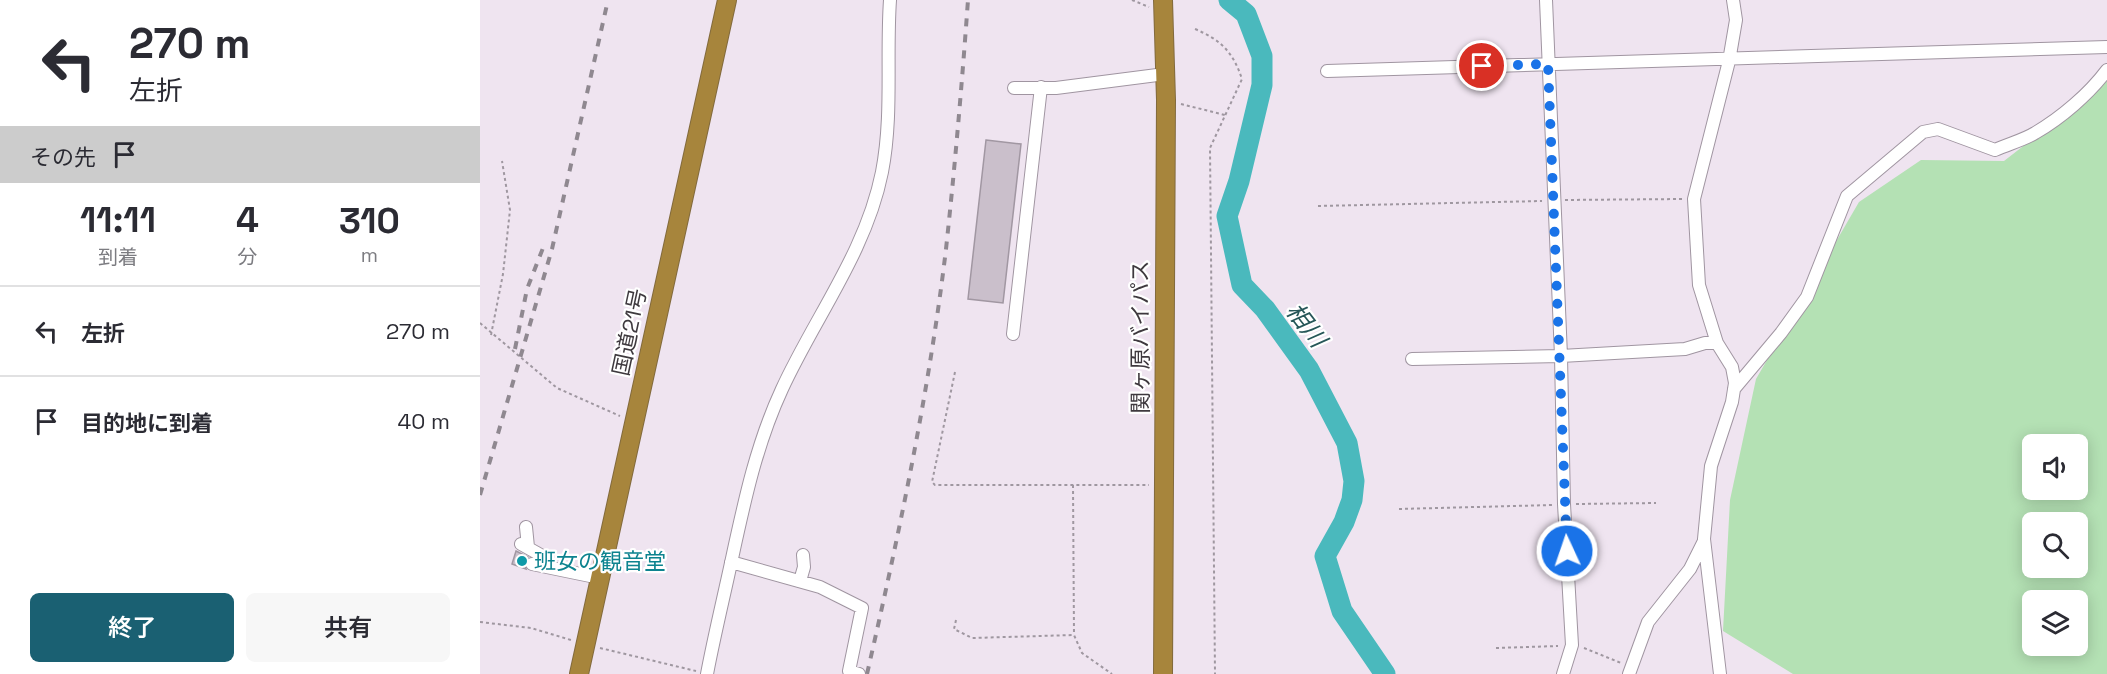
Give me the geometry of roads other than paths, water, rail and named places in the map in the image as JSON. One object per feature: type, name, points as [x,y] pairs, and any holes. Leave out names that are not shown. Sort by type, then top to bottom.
[{"type":"highway","name":"国道21号","points":[[579,674],[727,0]]},
{"type":"highway","name":"関ヶ原バイパス","points":[[1156,4],[1166,100],[1163,674]]},
{"type":"street","points":[[711,673],[744,499],[765,428],[782,388],[844,276],[881,174],[889,119],[890,0]]},
{"type":"street","points":[[1546,0],[1561,356],[1564,504],[1572,645],[1563,674]]},
{"type":"street","points":[[1720,674],[1704,539],[1711,466],[1734,389],[1732,367],[1717,343],[1698,285],[1694,199],[1729,61],[1736,20],[1732,0]]},
{"type":"street","points":[[1327,71],[1729,61],[2107,47]]},
{"type":"street","points":[[1734,389],[1781,333],[1807,297],[1847,196],[1923,132],[1938,129],[1995,150],[2033,135],[2056,119],[2098,82],[2107,70]]},
{"type":"street","points":[[1014,88],[1056,88],[1165,74]]},
{"type":"street","points":[[1013,334],[1041,87]]},
{"type":"street","points":[[1412,359],[1561,356],[1686,349],[1705,343],[1717,343]]},
{"type":"street","points":[[526,527],[524,546],[543,558],[600,578]]},
{"type":"street","points":[[1629,674],[1648,622],[1690,569],[1704,539]]},
{"type":"street","points":[[800,581],[804,567],[803,555]]},
{"type":"street","points":[[731,562],[820,586],[862,608],[849,671],[859,674]]},
{"type":"waterway","name":"相川","points":[[1229,0],[1246,14],[1262,56],[1262,85],[1239,181],[1227,216],[1242,285],[1265,309],[1309,370],[1347,443],[1354,481],[1352,500],[1344,522],[1325,556],[1342,611],[1385,674]]},
{"type":"railway","points":[[480,495],[552,249],[608,0]]},
{"type":"railway","points":[[867,674],[912,463],[939,303],[961,93],[968,0]]},
{"type":"railway","points":[[515,349],[527,289],[543,248]]},
{"type":"place","name":"班女の観音堂","points":[[522,561]]}]
